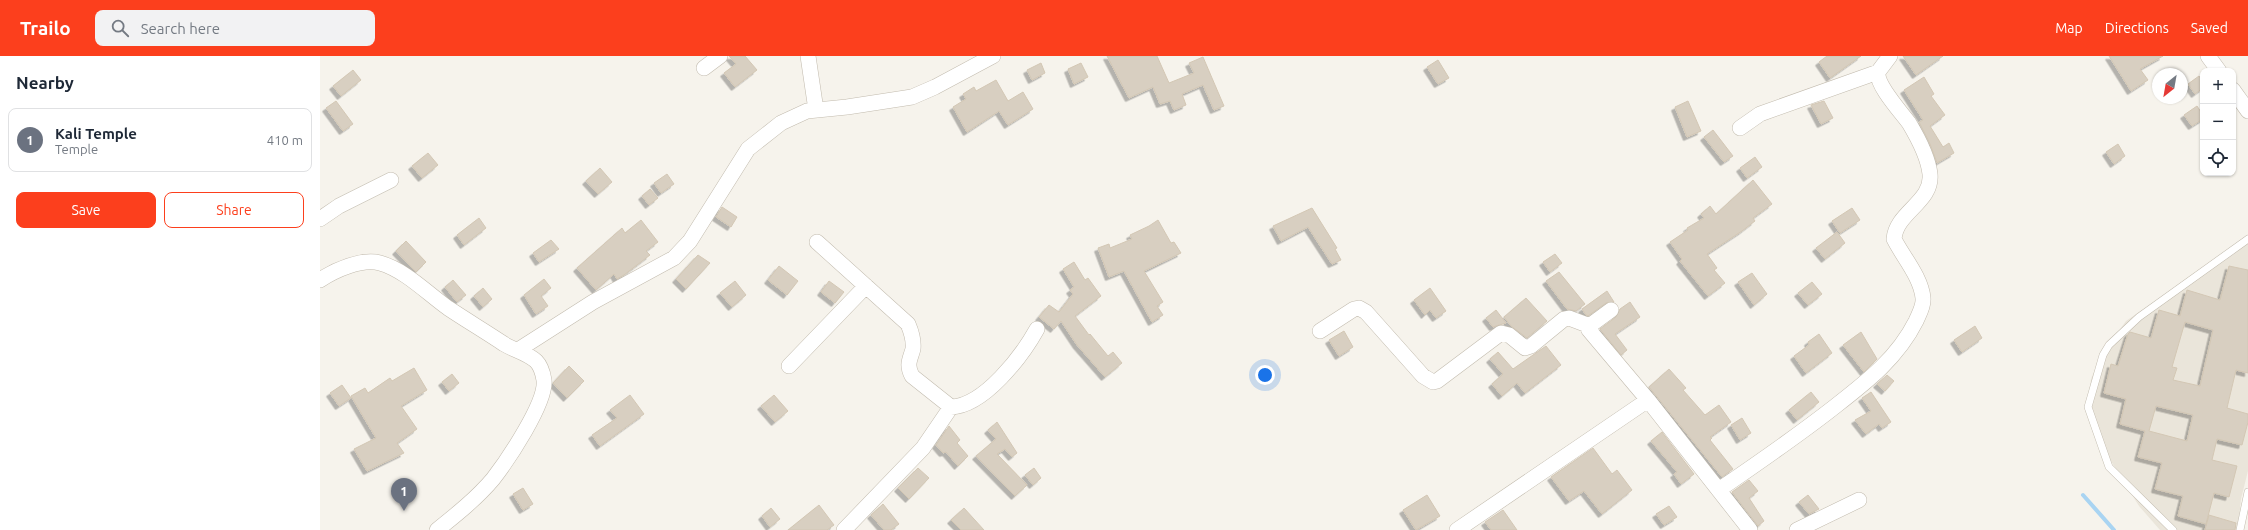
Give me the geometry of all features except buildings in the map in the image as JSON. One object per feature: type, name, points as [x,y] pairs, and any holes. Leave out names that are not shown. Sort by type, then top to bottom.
[{"type":"street","points":[[704,68],[720,56]]},
{"type":"street","points":[[808,56],[816,110]]},
{"type":"street","points":[[518,350],[593,302],[674,258],[690,242],[748,149],[781,123],[807,110],[847,107],[912,97],[935,87],[993,56]]},
{"type":"street","points":[[1740,128],[1760,114],[1878,72],[1890,56]]},
{"type":"street","points":[[2208,56],[2217,68]]},
{"type":"street","points":[[1720,489],[1801,433],[1868,381],[1898,350],[1910,334],[1921,311],[1923,300],[1920,286],[1894,239],[1899,223],[1923,196],[1929,186],[1930,174],[1926,155],[1910,125],[1878,81],[1878,72]]},
{"type":"street","points":[[2236,94],[2248,111]]},
{"type":"street","points":[[320,219],[340,206],[391,180]]},
{"type":"street","points":[[817,242],[908,324],[912,334],[913,348],[908,362],[912,376],[951,407]]},
{"type":"street","points":[[320,280],[349,266],[370,262],[380,263],[409,279],[448,308],[507,346],[518,350],[536,362],[542,372],[544,383],[539,403],[530,422],[493,478],[474,498],[437,530]]},
{"type":"street","points":[[789,366],[866,286]]},
{"type":"street","points":[[1320,331],[1354,309],[1359,308],[1366,312],[1423,376],[1433,382],[1501,333],[1509,335],[1525,348],[1531,346],[1564,319],[1569,318],[1590,326]]},
{"type":"street","points":[[1590,326],[1611,310]]},
{"type":"street","points":[[1590,326],[1590,330],[1720,489],[1750,530]]},
{"type":"street","points":[[844,530],[923,448],[951,407],[967,404],[993,384],[1016,362],[1037,329]]},
{"type":"street","points":[[1457,530],[1648,400]]},
{"type":"street","points":[[1797,530],[1859,500]]},
{"type":"lane","points":[[2173,530],[2109,467],[2088,407],[2103,355],[2109,345],[2139,317],[2248,239]]},
{"type":"lane","points":[[2240,530],[2248,492]]},
{"type":"shaded area","points":[[2248,235],[2248,471],[2241,499],[2238,530],[2160,530],[2139,506],[2093,432],[2088,401],[2091,379],[2100,358],[2126,321],[2213,262]]},
{"type":"waterway","points":[[2083,495],[2114,530]]},
{"type":"place","name":"Kali Temple","points":[[404,511]]}]
